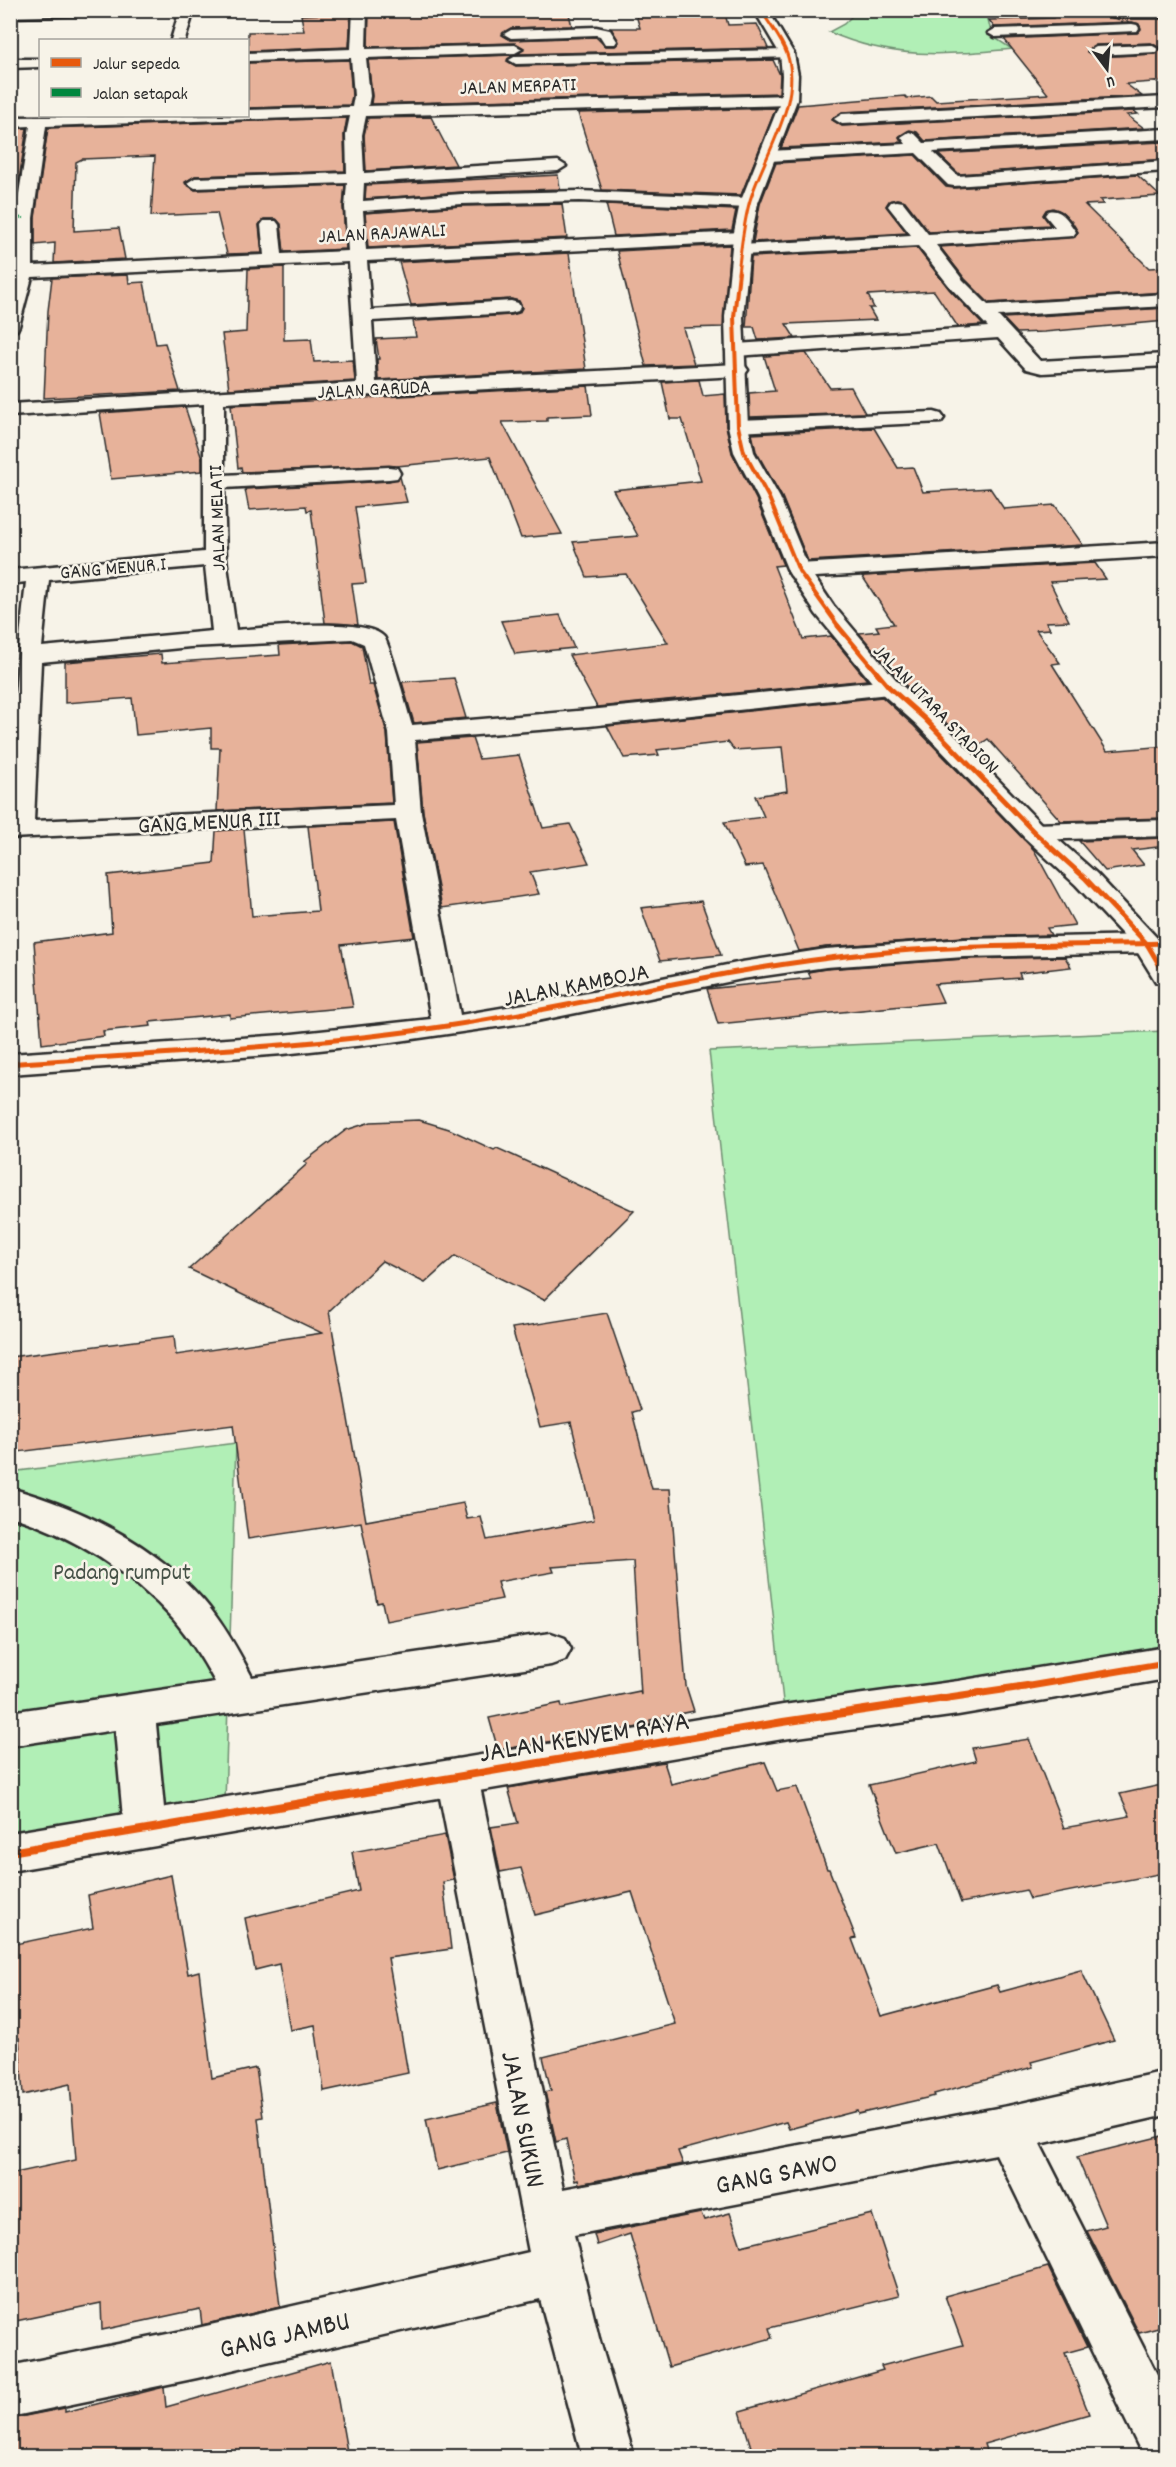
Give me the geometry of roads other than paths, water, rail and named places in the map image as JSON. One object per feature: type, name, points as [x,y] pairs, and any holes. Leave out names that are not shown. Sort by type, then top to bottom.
[{"type":"street","points":[[10,13],[126,10]]},
{"type":"street","points":[[178,39],[187,10]]},
{"type":"street","points":[[360,10],[358,54],[362,88],[353,151],[356,178],[354,207],[367,388]]},
{"type":"street","name":"JALAN UTARA STADION","points":[[761,10],[787,54],[786,88],[769,156],[749,203],[742,243],[735,317],[738,426],[744,452],[769,498],[799,571],[824,609],[889,687],[925,719],[1034,832],[1156,944],[1166,976]]},
{"type":"street","points":[[1115,12],[1166,13]]},
{"type":"street","points":[[1115,12],[1166,62]]},
{"type":"street","points":[[506,18],[520,75]]},
{"type":"street","points":[[995,33],[1132,28]]},
{"type":"street","points":[[510,34],[596,31],[605,33],[610,41]]},
{"type":"street","points":[[1082,51],[1151,49]]},
{"type":"street","points":[[249,57],[358,54],[787,54]]},
{"type":"street","points":[[10,64],[39,63]]},
{"type":"street","name":"JALAN MERPATI","points":[[249,115],[359,111],[530,98],[786,88]]},
{"type":"street","points":[[842,119],[1166,102]]},
{"type":"street","points":[[1090,106],[1121,136],[1159,166]]},
{"type":"street","points":[[988,111],[1052,174]]},
{"type":"street","points":[[890,116],[954,181],[1159,166]]},
{"type":"street","points":[[10,122],[150,117]]},
{"type":"street","points":[[10,326],[24,272],[18,253],[17,218],[49,119]]},
{"type":"street","points":[[769,156],[1166,134]]},
{"type":"street","points":[[195,183],[356,178],[558,166]]},
{"type":"street","points":[[254,181],[256,202]]},
{"type":"street","points":[[354,207],[462,199],[579,196],[749,203]]},
{"type":"street","points":[[897,206],[957,284],[1033,365],[1042,367],[1166,360]]},
{"type":"street","name":"JALAN RAJAWALI","points":[[24,272],[357,256],[921,239],[1067,232],[1053,215]]},
{"type":"street","points":[[270,225],[274,261]]},
{"type":"street","points":[[984,311],[1166,300]]},
{"type":"street","points":[[361,316],[511,307]]},
{"type":"street","name":"JALAN GARUDA","points":[[10,410],[367,388],[737,360],[1003,332]]},
{"type":"street","name":"JALAN MELATI","points":[[214,398],[215,558],[225,638]]},
{"type":"street","points":[[738,426],[934,418]]},
{"type":"street","points":[[213,482],[389,473]]},
{"type":"street","points":[[799,571],[1166,549]]},
{"type":"street","name":"GANG MENUR I","points":[[10,577],[215,558]]},
{"type":"street","points":[[15,830],[18,692],[29,656],[38,574]]},
{"type":"street","points":[[29,656],[70,650],[225,638],[352,632],[370,637],[377,644],[380,663],[402,734],[408,812],[447,1026]]},
{"type":"street","points":[[402,734],[589,718],[889,687]]},
{"type":"street","name":"GANG MENUR III","points":[[15,830],[408,812]]},
{"type":"street","points":[[1034,832],[1166,828]]},
{"type":"street","name":"JALAN KAMBOJA","points":[[10,1064],[244,1046],[447,1026],[616,996],[704,977],[856,955],[919,949],[1156,944]]},
{"type":"street","points":[[10,1502],[27,1506],[77,1529],[144,1568],[180,1601],[214,1644],[242,1695]]},
{"type":"street","points":[[10,1729],[551,1649]]},
{"type":"street","name":"JALAN KENYEM RAYA","points":[[10,1852],[783,1722],[958,1698],[1166,1663]]},
{"type":"street","points":[[134,1711],[145,1829]]},
{"type":"street","name":"JALAN SUKUN","points":[[457,1777],[545,2216],[574,2338],[608,2457]]},
{"type":"street","name":"GANG SAWO","points":[[545,2216],[1008,2129],[1166,2093]]},
{"type":"street","points":[[1008,2129],[1166,2448]]},
{"type":"street","name":"GANG JAMBU","points":[[10,2392],[197,2353],[558,2270]]},
{"type":"park label","name":"Padang rumput","points":[[122,1571]]}]
